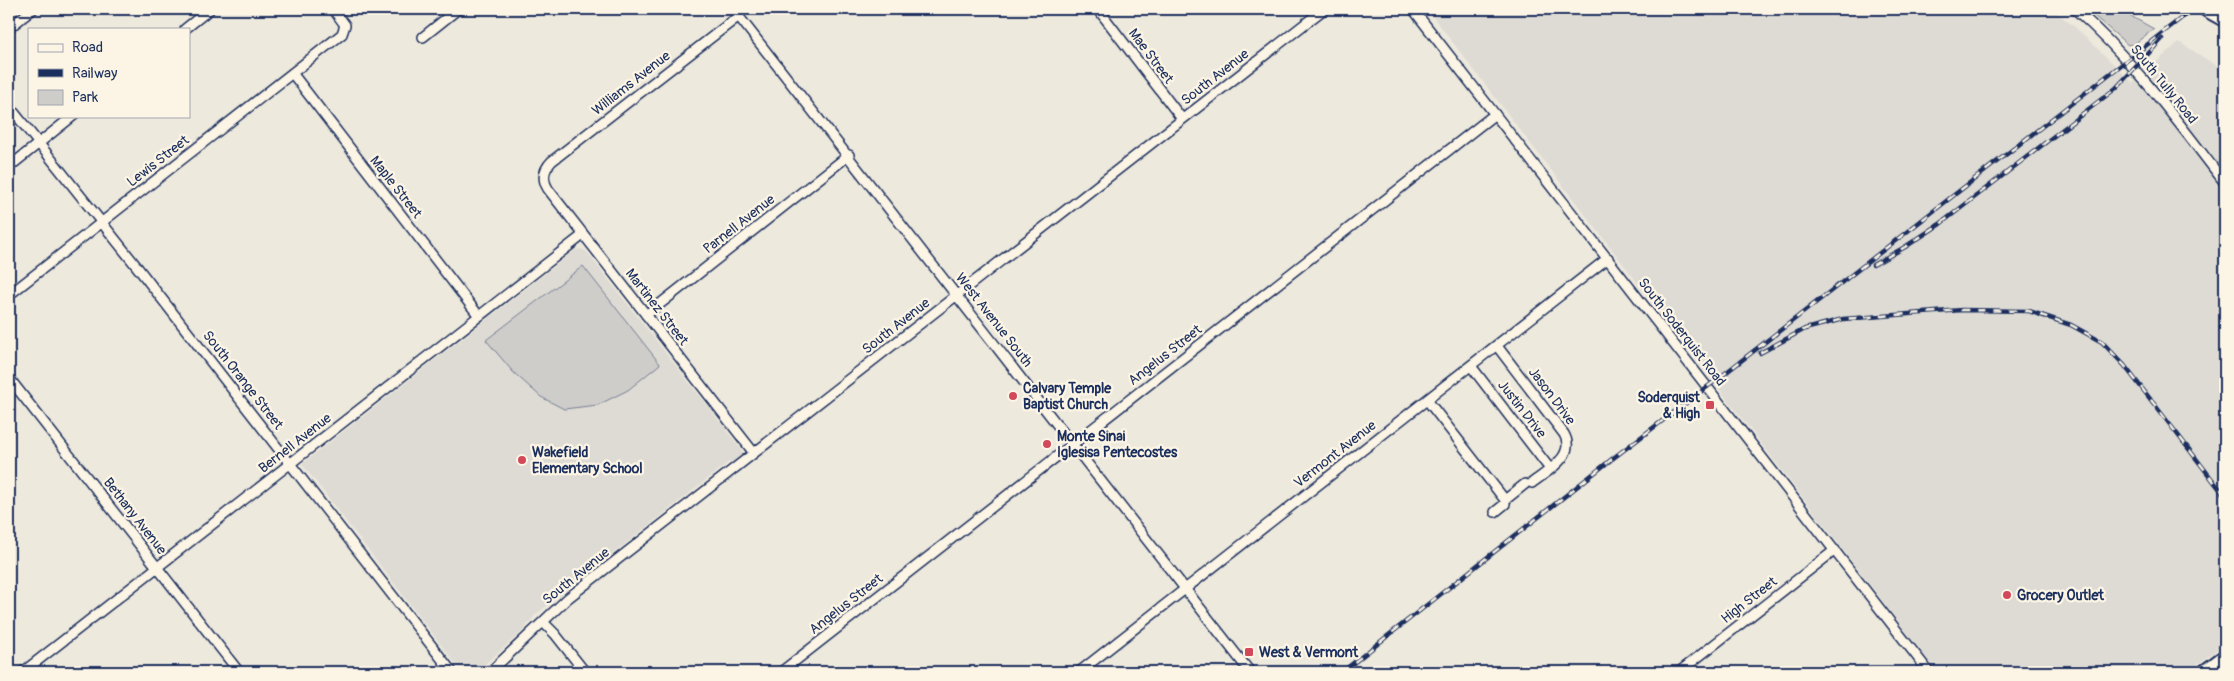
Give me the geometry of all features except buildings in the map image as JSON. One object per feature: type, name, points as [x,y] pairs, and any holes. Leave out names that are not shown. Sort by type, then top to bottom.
[{"type":"highway","points":[[2207,9],[2225,19]]},
{"type":"main road","points":[[2205,672],[2225,657]]},
{"type":"street","points":[[9,26],[33,9]]},
{"type":"street","points":[[186,28],[210,9]]},
{"type":"street","name":"Lewis Street","points":[[9,295],[342,34],[345,28],[344,22],[333,9]]},
{"type":"street","points":[[423,37],[458,9]]},
{"type":"street","name":"Mae Street","points":[[1098,9],[1182,119]]},
{"type":"street","name":"South Avenue","points":[[490,672],[568,598],[1324,9]]},
{"type":"street","name":"South Soderquist Road","points":[[1413,9],[1929,672]]},
{"type":"street","name":"South Tully Road","points":[[2075,9],[2113,44],[2135,68],[2225,183]]},
{"type":"street","name":"West Avenue South","points":[[736,12],[1250,672]]},
{"type":"street","name":"Williams Avenue","points":[[544,174],[552,161],[736,12]]},
{"type":"street","name":"Maple Street","points":[[292,73],[479,316]]},
{"type":"street","name":"South Orange Street","points":[[9,106],[102,222],[452,672]]},
{"type":"street","name":"Angelus Street","points":[[781,672],[1495,114]]},
{"type":"street","points":[[9,167],[71,118]]},
{"type":"street","name":"Parnell Avenue","points":[[646,315],[849,155]]},
{"type":"street","name":"Martinez Street","points":[[544,174],[548,189],[754,453]]},
{"type":"street","name":"Bernell Avenue","points":[[23,672],[584,235]]},
{"type":"street","name":"Vermont Avenue","points":[[1079,672],[1608,258]]},
{"type":"street","name":"Jason Drive","points":[[1495,512],[1504,506],[1505,500],[1550,469],[1564,456],[1567,446],[1566,438],[1497,346]]},
{"type":"street","name":"Justin Drive","points":[[1471,366],[1550,469]]},
{"type":"street","name":"Bethany Avenue","points":[[9,378],[238,672]]},
{"type":"street","points":[[1427,400],[1505,500]]},
{"type":"street","name":"High Street","points":[[1685,670],[1835,550]]},
{"type":"street","points":[[543,622],[585,672]]},
{"type":"shaded area","points":[[1427,9],[2052,9],[2075,27],[2133,83],[2179,42],[2225,71],[2225,643],[2188,672],[1937,672]]},
{"type":"shaded area","name":"Wakefield Elementary School","points":[[581,249],[586,251],[742,450],[742,455],[734,463],[729,462],[535,615],[523,631],[476,672],[462,672],[302,464],[575,250]]},
{"type":"green space","points":[[2086,9],[2118,9],[2154,29],[2134,44],[2128,45]]},
{"type":"green space","points":[[583,266],[660,364],[628,390],[598,405],[564,409],[541,397],[513,372],[486,340]]},
{"type":"railway","points":[[1342,672],[1612,459],[2193,9]]},
{"type":"railway","points":[[1873,265],[1940,224],[2116,88],[2162,39]]},
{"type":"railway","points":[[1760,353],[1805,329],[1843,319],[1962,310],[2029,311],[2071,325],[2102,342],[2124,365],[2225,496]]},
{"type":"place","name":"Calvary Temple Baptist Church","points":[[1013,396]]},
{"type":"place","name":"Soderquist & High","points":[[1710,405]]},
{"type":"place","name":"Monte Sinai Iglesisa Pentecostes","points":[[1047,444]]},
{"type":"place","name":"Wakefield Elementary School","points":[[522,460]]},
{"type":"place","name":"Grocery Outlet","points":[[2007,595]]},
{"type":"place","name":"West & Vermont","points":[[1249,652]]}]
